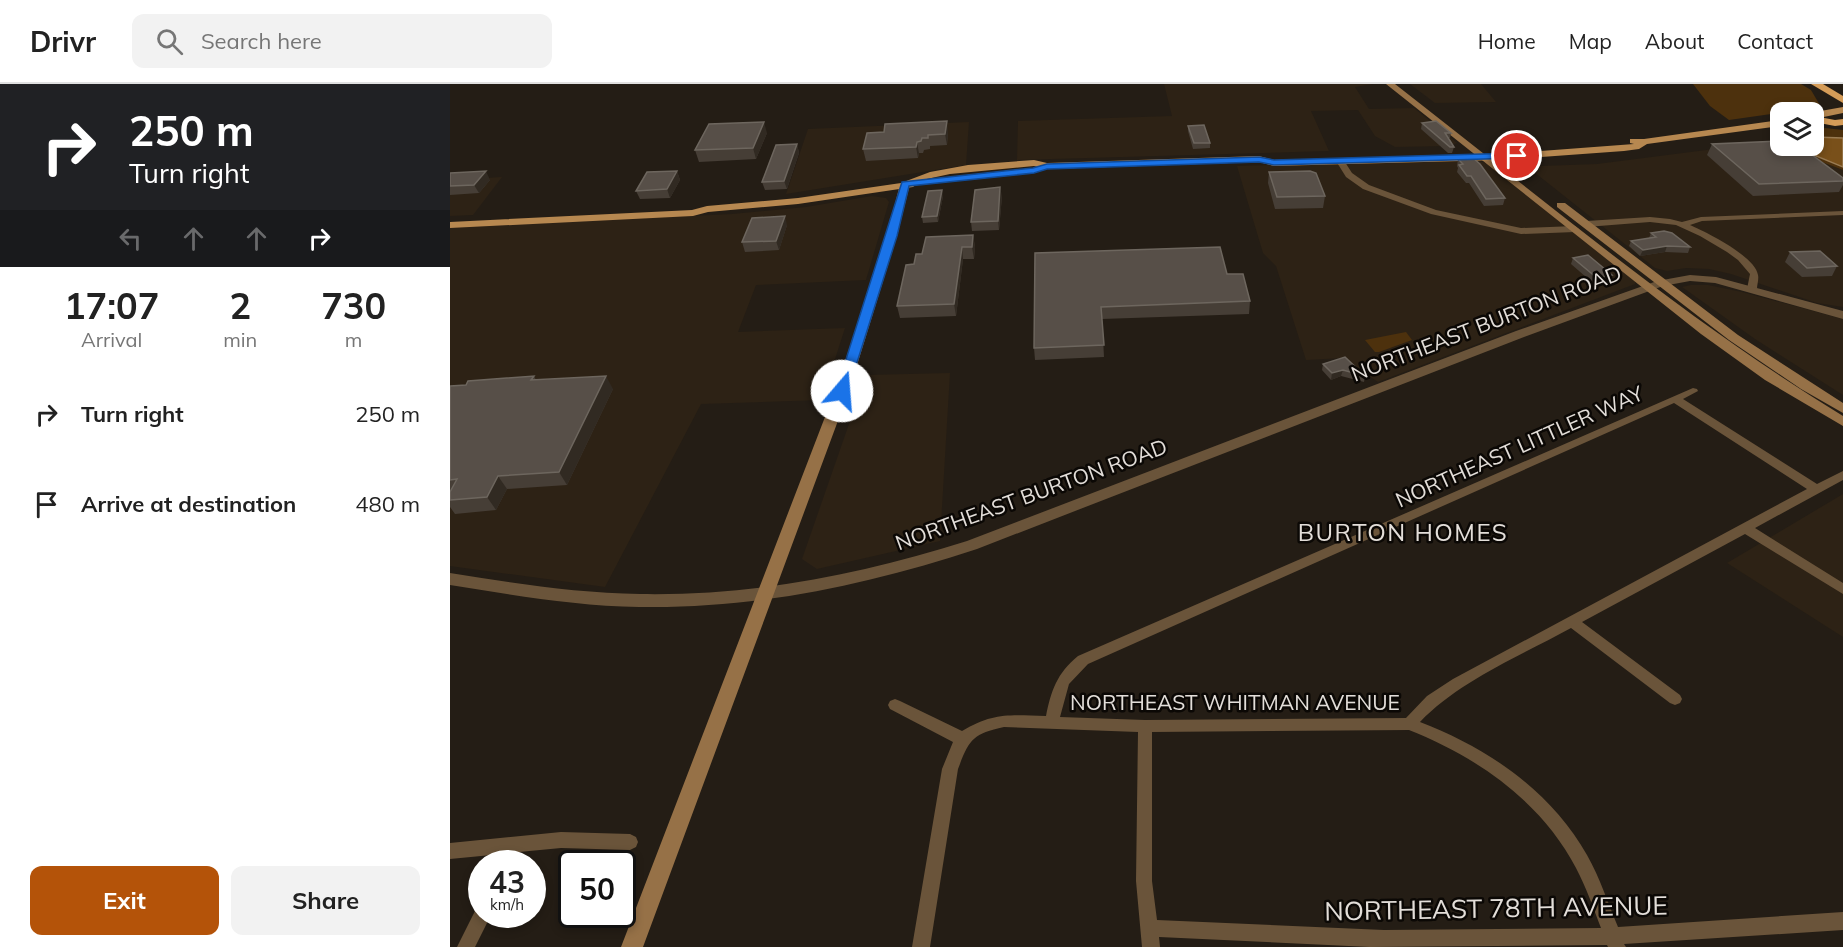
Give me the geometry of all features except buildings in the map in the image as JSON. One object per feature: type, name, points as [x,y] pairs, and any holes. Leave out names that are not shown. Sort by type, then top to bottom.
[{"type":"highway","points":[[1816,84],[1843,100]]},
{"type":"highway","points":[[1824,120],[1835,123],[1843,119]]},
{"type":"main road","points":[[1390,84],[1473,149]]},
{"type":"main road","points":[[1404,84],[1486,153],[1581,226],[1752,364],[1843,422]]},
{"type":"main road","points":[[1824,113],[1843,110]]},
{"type":"main road","points":[[1259,159],[1274,163],[1486,153],[1626,140],[1644,142],[1770,124]]},
{"type":"main road","points":[[450,225],[687,214],[707,209],[798,201],[905,184],[1034,170],[1047,166],[1259,159],[1272,155],[1473,149],[1499,157],[1636,147],[1644,142]]},
{"type":"main road","points":[[1340,161],[1340,157],[1363,156],[1373,152]]},
{"type":"main road","points":[[1274,163],[1284,159],[1322,157],[1324,154]]},
{"type":"main road","points":[[1499,157],[1581,226]]},
{"type":"main road","points":[[632,947],[842,391],[892,236],[905,184]]},
{"type":"main road","points":[[450,217],[697,206],[707,209]]},
{"type":"main road","points":[[1655,285],[1843,409]]},
{"type":"street","points":[[1340,161],[1349,175],[1366,187],[1434,212],[1521,231],[1665,221],[1681,225],[1744,260],[1754,274],[1752,288]]},
{"type":"street","points":[[1681,225],[1701,219],[1843,213]]},
{"type":"street","name":"NORTHEAST BURTON ROAD","points":[[450,579],[591,599],[697,599],[806,588],[920,563],[972,546],[1509,338],[1675,279],[1705,279],[1752,288],[1843,315]]},
{"type":"street","name":"NORTHEAST LITTLER WAY","points":[[1052,722],[1059,686],[1068,671],[1083,660],[1693,391]]},
{"type":"street","name":"NORTHEAST LITTLER WAY","points":[[1675,399],[1816,489]]},
{"type":"street","name":"NORTHEAST WHITMAN AVENUE","points":[[962,739],[985,724],[1004,721],[1145,726],[1410,724],[1432,700],[1458,683],[1843,475]]},
{"type":"street","points":[[1745,528],[1843,589]]},
{"type":"street","points":[[1572,622],[1675,699]]},
{"type":"street","points":[[895,705],[962,739],[950,769],[921,947]]},
{"type":"street","points":[[1410,724],[1443,735],[1503,773],[1544,808],[1576,852],[1598,897],[1615,942]]},
{"type":"street","points":[[1145,726],[1144,880],[1151,947]]},
{"type":"street","points":[[450,851],[561,840],[630,842]]},
{"type":"street","points":[[511,850],[513,846]]},
{"type":"street","name":"NORTHEAST 78TH AVENUE","points":[[1149,928],[1385,943],[1615,942],[1842,922]]},
{"type":"street","points":[[466,947],[476,928]]},
{"type":"shaded area","points":[[1164,84],[1373,84],[1355,87],[1369,109],[1414,108],[1457,143],[1448,146],[1395,147],[1375,136],[1358,110],[1311,111],[1329,151],[1017,160],[1018,121],[1172,116]]},
{"type":"shaded area","points":[[1410,84],[1481,84],[1496,102],[1435,103]]},
{"type":"shaded area","points":[[1693,84],[1801,84],[1811,90],[1818,102],[1770,102],[1770,114],[1729,120],[1710,106]]},
{"type":"shaded area","points":[[969,122],[966,165],[786,194],[808,129]]},
{"type":"shaded area","points":[[1824,128],[1843,130],[1843,170],[1806,156],[1824,156]]},
{"type":"shaded area","points":[[1824,137],[1843,138],[1843,167],[1816,156],[1824,156]]},
{"type":"shaded area","points":[[1769,142],[1770,156],[1806,156],[1843,170],[1843,307],[1817,303],[1731,274],[1709,269],[1686,268],[1667,271],[1655,268],[1534,172],[1534,168],[1541,166],[1597,164]]},
{"type":"shaded area","points":[[1473,159],[1488,164],[1635,281],[1635,284],[1378,382],[1342,358],[1306,360],[1276,266],[1263,253],[1237,166]]},
{"type":"shaded area","points":[[502,177],[473,215],[450,216],[450,180]]},
{"type":"shaded area","points":[[872,196],[886,198],[889,202],[866,280],[756,285],[738,332],[845,328],[822,400],[701,404],[605,587],[450,566],[450,228],[732,214],[806,207]]},
{"type":"shaded area","points":[[1708,285],[1742,292],[1843,319],[1843,395],[1755,339],[1682,287]]},
{"type":"shaded area","points":[[1406,332],[1412,340],[1379,352],[1375,352],[1365,340]]},
{"type":"shaded area","points":[[950,373],[940,541],[817,569],[802,559],[866,375]]},
{"type":"shaded area","points":[[1843,494],[1843,637],[1727,563]]},
{"type":"district","name":"BURTON HOMES","points":[[1403,532]]},
{"type":"route","points":[[842,391],[892,236],[905,184],[1034,170],[1047,166],[1259,159],[1274,163],[1517,156]]}]
